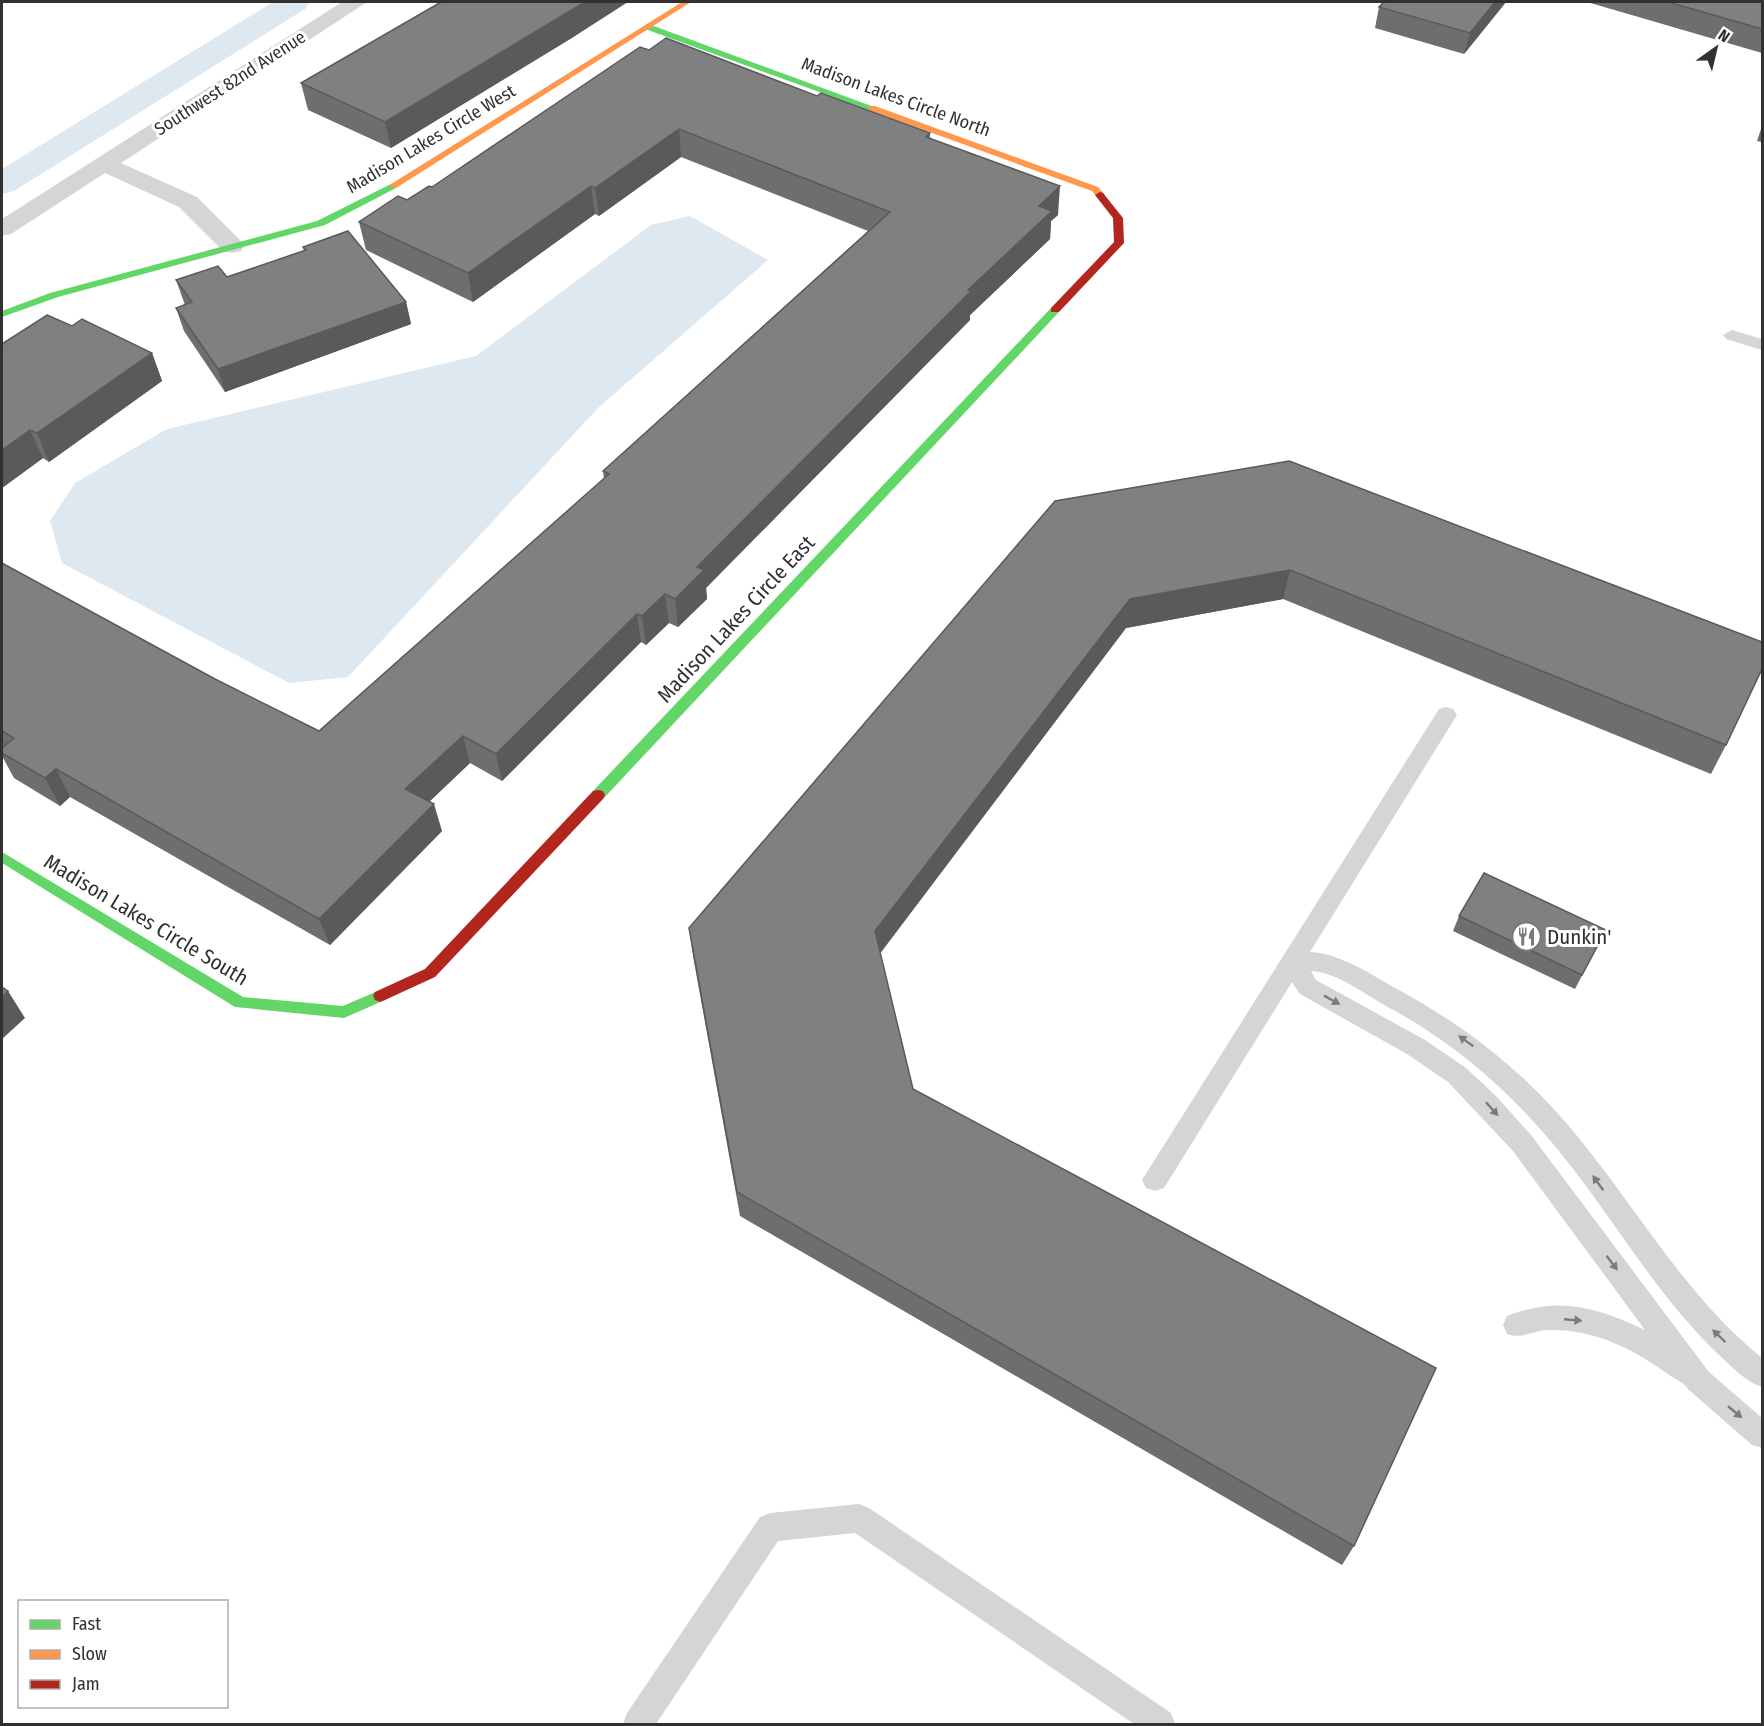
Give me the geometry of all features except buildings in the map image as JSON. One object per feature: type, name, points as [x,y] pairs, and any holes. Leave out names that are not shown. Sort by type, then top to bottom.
[{"type":"street","name":"Southwest 82nd Avenue","points":[[2,229],[356,2]]},
{"type":"street","name":"Madison Lakes Circle West","points":[[2,314],[54,295],[321,223],[380,194],[687,2]]},
{"type":"street","name":"Madison Lakes Circle North","points":[[648,27],[1095,189],[1118,218]]},
{"type":"street","points":[[104,164],[188,202],[232,246]]},
{"type":"street","name":"Madison Lakes Circle East","points":[[344,1011],[430,973],[1119,243],[1118,218]]},
{"type":"street","name":"Madison Lakes Circle South","points":[[2,857],[240,1003],[344,1011]]},
{"type":"lane","points":[[1732,335],[1762,345]]},
{"type":"lane","points":[[1155,1180],[1446,715]]},
{"type":"lane","points":[[1291,961],[1324,963],[1408,1005],[1478,1050],[1521,1089],[1565,1141],[1671,1286],[1744,1361],[1762,1374]]},
{"type":"lane","points":[[1291,961],[1308,987],[1416,1047],[1457,1075],[1487,1104],[1522,1143],[1699,1382]]},
{"type":"lane","points":[[1516,1325],[1546,1317],[1582,1320],[1625,1334],[1654,1347],[1762,1435]]},
{"type":"lane","points":[[638,1725],[770,1527],[858,1518],[1160,1725]]},
{"type":"shaded area","points":[[690,216],[768,260],[598,408],[348,677],[289,683],[62,563],[50,521],[75,483],[167,429],[476,356],[651,225]]},
{"type":"waterway","points":[[2,184],[294,2]]},
{"type":"traffic: fast","points":[[648,27],[872,108]]},
{"type":"traffic: fast","points":[[2,314],[54,295],[321,223],[393,186]]},
{"type":"traffic: fast","points":[[598,795],[1055,310]]},
{"type":"traffic: fast","points":[[2,857],[240,1003],[344,1012],[380,996]]},
{"type":"traffic: slow","points":[[393,186],[687,2]]},
{"type":"traffic: slow","points":[[872,108],[1095,189],[1100,195]]},
{"type":"traffic: jam","points":[[1055,310],[1119,243],[1118,218],[1100,195]]},
{"type":"traffic: jam","points":[[380,996],[430,973],[598,795]]},
{"type":"place","name":"Dunkin'","points":[[1526,937]]}]
